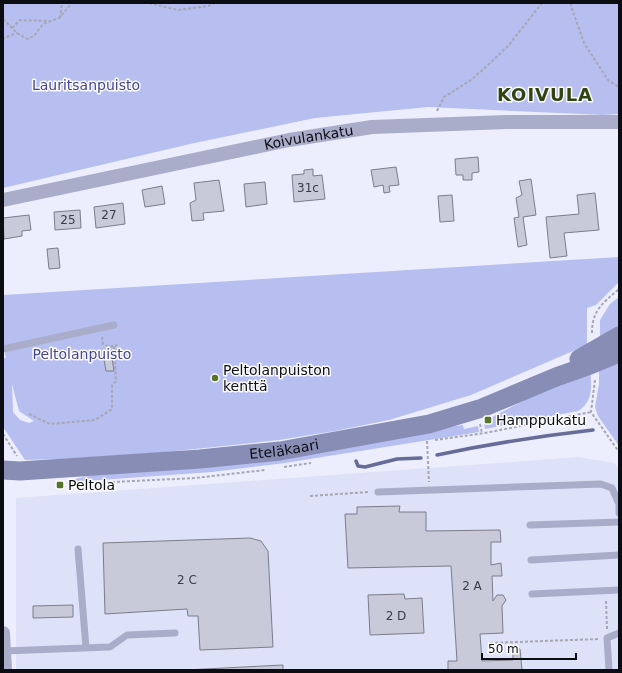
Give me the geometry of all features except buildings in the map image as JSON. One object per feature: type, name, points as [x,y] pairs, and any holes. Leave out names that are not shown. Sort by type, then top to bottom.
[{"type":"main road","name":"Eteläkaari","points":[[556,376],[584,356],[619,336]]},
{"type":"main road","name":"Eteläkaari","points":[[3,470],[20,471],[200,459],[280,450],[429,424],[482,408],[556,376],[590,365],[619,353]]},
{"type":"street","name":"Koivulankatu","points":[[3,200],[288,140],[372,127],[507,122],[619,122]]},
{"type":"street","points":[[3,633],[5,670]]},
{"type":"lane","points":[[3,349],[114,325]]},
{"type":"lane","points":[[378,492],[601,484],[612,488],[618,504],[619,513]]},
{"type":"lane","points":[[530,525],[619,522]]},
{"type":"lane","points":[[78,549],[86,648]]},
{"type":"lane","points":[[530,560],[619,555]]},
{"type":"lane","points":[[532,594],[619,590]]},
{"type":"lane","points":[[4,651],[110,647],[127,635],[174,633]]},
{"type":"lane","points":[[609,670],[607,638],[619,633]]},
{"type":"path","points":[[60,18],[62,3]]},
{"type":"path","points":[[3,19],[17,33],[27,39],[34,36],[43,24],[60,18],[72,3],[77,3]]},
{"type":"path","points":[[149,3],[178,10],[208,6],[215,3]]},
{"type":"path","points":[[435,116],[444,97],[470,80],[508,46],[542,3]]},
{"type":"path","points":[[572,3],[571,6],[584,44],[608,80],[619,87]]},
{"type":"path","points":[[12,28],[20,20],[50,21]]},
{"type":"path","points":[[3,40],[4,38],[17,33]]},
{"type":"path","points":[[592,334],[592,322],[596,312],[603,303],[619,289]]},
{"type":"path","points":[[29,414],[50,424],[95,420],[112,409],[112,385],[116,381],[116,346],[109,347],[103,344],[100,328]]},
{"type":"path","points":[[595,374],[592,412],[619,452]]},
{"type":"path","points":[[480,422],[482,433]]},
{"type":"path","points":[[3,434],[19,459]]},
{"type":"path","points":[[427,441],[430,489]]},
{"type":"path","points":[[310,496],[378,492]]},
{"type":"path","points":[[490,643],[607,638],[606,601]]},
{"type":"shaded area","points":[[579,457],[614,463],[619,468],[619,670],[16,670],[16,498]]},
{"type":"green space","name":"Lauritsanpuisto","points":[[3,3],[619,3],[619,114],[603,115],[428,107],[315,118],[190,144],[3,188]]},
{"type":"green space","name":"Peltolanpuisto","points":[[619,257],[619,282],[596,305],[587,308],[587,345],[471,395],[389,420],[279,440],[156,453],[59,459],[25,460],[3,427],[3,358],[6,358],[3,343],[3,295]],"holes":[[[12,384],[19,411],[34,421],[29,423],[20,420],[13,412]]]},
{"type":"green space","points":[[619,297],[619,329],[600,339],[600,320],[610,304]]},
{"type":"green space","points":[[619,363],[619,446],[598,416],[595,407],[599,384],[599,367]]},
{"type":"green space","points":[[590,370],[591,388],[589,398],[583,407],[578,411],[485,429],[484,424],[491,421],[490,418],[548,388]]},
{"type":"green space","points":[[463,425],[464,429],[478,426],[479,432],[285,463],[212,472],[71,482],[71,480],[93,475]]},
{"type":"waterway","points":[[437,455],[476,447],[593,430]]},
{"type":"waterway","points":[[356,461],[358,466],[365,467],[397,459],[421,458]]},
{"type":"place","name":"Peltolanpuiston kenttä","points":[[215,378]]},
{"type":"place","name":"Hamppukatu","points":[[488,420]]},
{"type":"place","name":"Peltola","points":[[60,485]]},
{"type":"district","name":"KOIVULA","points":[[545,95]]}]
